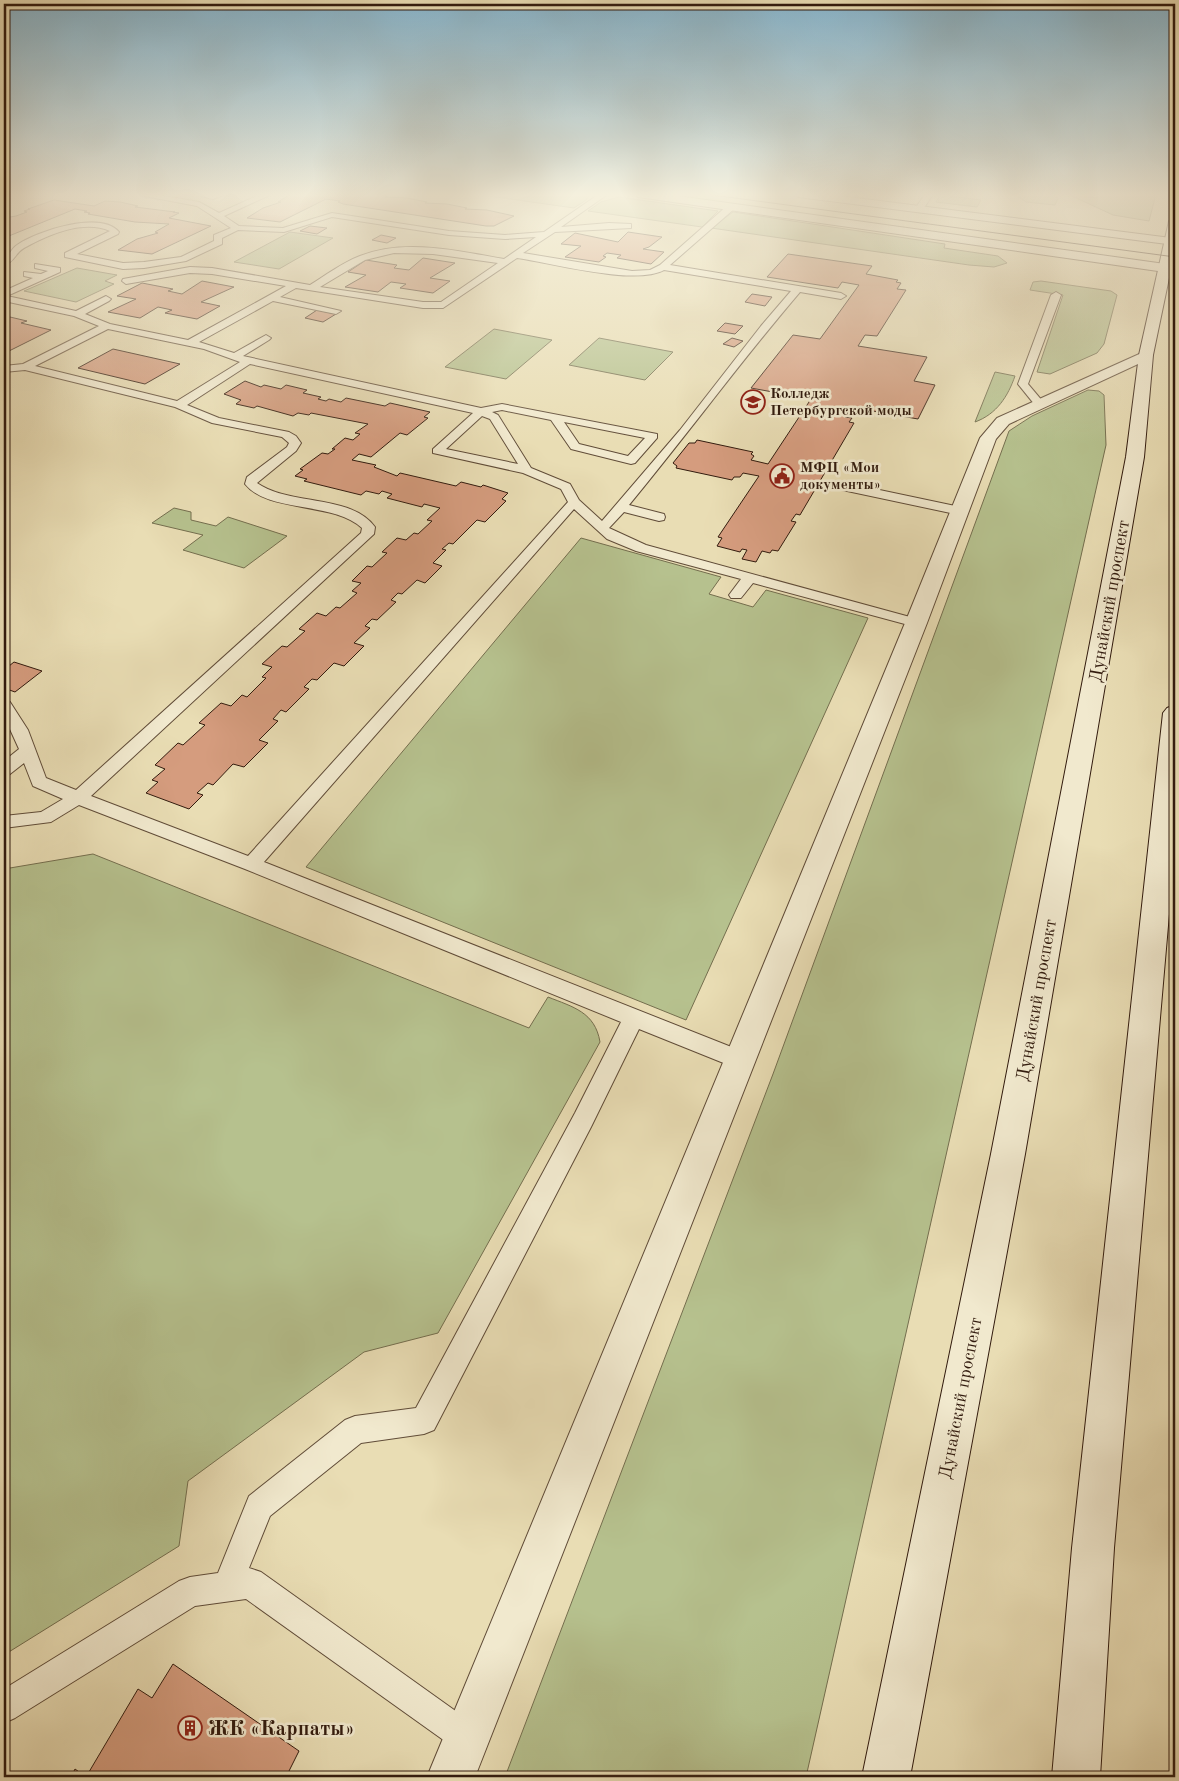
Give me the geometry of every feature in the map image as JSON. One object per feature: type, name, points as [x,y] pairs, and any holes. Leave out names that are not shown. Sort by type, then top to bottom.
[{"type":"street","name":"Дунайский проспект","points":[[886,1777],[1012,1134],[1135,457],[1146,355],[1167,277]]},
{"type":"street","points":[[451,1777],[741,1061],[988,438],[994,428],[1002,421],[1146,355]]},
{"type":"street","points":[[1076,1777],[1092,1548],[1175,713]]},
{"type":"lane","points":[[4,294],[42,277]]},
{"type":"lane","points":[[126,281],[146,277]]},
{"type":"lane","points":[[250,277],[423,305],[443,305],[484,277]]},
{"type":"lane","points":[[190,343],[285,290],[331,277]]},
{"type":"lane","points":[[722,277],[841,296]]},
{"type":"lane","points":[[602,529],[688,427],[764,328],[797,290]]},
{"type":"lane","points":[[1039,403],[1023,384],[1056,295]]},
{"type":"lane","points":[[4,298],[77,314],[107,326],[190,343],[248,361],[481,411],[494,417],[527,470]]},
{"type":"lane","points":[[271,298],[336,311]]},
{"type":"lane","points":[[77,314],[106,299]]},
{"type":"lane","points":[[299,316],[315,307]]},
{"type":"lane","points":[[25,367],[107,326]]},
{"type":"lane","points":[[236,356],[266,338]]},
{"type":"lane","points":[[61,349],[73,351]]},
{"type":"lane","points":[[179,405],[248,361]]},
{"type":"lane","points":[[4,369],[25,367],[179,405],[188,411],[206,418],[285,434],[292,438],[295,443],[292,449],[251,480],[250,484],[265,492],[357,516],[369,527],[367,534],[78,798],[45,818],[4,822]]},
{"type":"lane","points":[[555,418],[575,447],[631,460],[653,436],[502,407],[481,411],[437,451],[527,470],[566,487],[574,502],[602,529],[612,536],[641,548],[916,623]]},
{"type":"lane","points":[[837,486],[960,511]]},
{"type":"lane","points":[[251,864],[574,502]]},
{"type":"lane","points":[[621,507],[659,517]]},
{"type":"lane","points":[[736,595],[750,577]]},
{"type":"lane","points":[[4,706],[11,711],[39,782],[251,864],[741,1061]]},
{"type":"lane","points":[[4,770],[26,752]]},
{"type":"lane","points":[[228,1585],[259,1506],[355,1430],[424,1420],[583,1120],[634,1017]]},
{"type":"lane","points":[[4,1707],[190,1592],[250,1583],[404,1695],[468,1738]]},
{"type":"green space","points":[[56,277],[113,277],[105,281],[114,284],[76,302],[24,291]]},
{"type":"green space","points":[[1041,281],[1111,291],[1117,295],[1104,344],[1097,353],[1050,374],[1037,372],[1063,295],[1030,290],[1033,282]]},
{"type":"green space","points":[[494,329],[552,340],[506,379],[445,367]]},
{"type":"green space","points":[[599,338],[673,352],[645,380],[569,365]]},
{"type":"green space","points":[[995,372],[1015,376],[1001,404],[983,419],[975,422]]},
{"type":"green space","points":[[1088,390],[1099,391],[1104,395],[1106,445],[806,1777],[505,1777],[773,1074],[1009,431],[1032,416]]},
{"type":"green space","points":[[174,508],[191,512],[191,520],[216,526],[228,517],[287,536],[244,568],[183,550],[203,535],[152,523]]},
{"type":"green space","points":[[581,538],[721,577],[709,594],[753,607],[766,590],[868,618],[686,1020],[306,867]]},
{"type":"green space","points":[[93,854],[529,1028],[548,997],[582,1012],[588,1017],[597,1032],[600,1042],[438,1333],[364,1352],[188,1481],[179,1546],[4,1655],[4,869]]},
{"type":"building","points":[[362,277],[431,277],[430,278],[450,281],[433,293],[400,288],[406,284],[391,282],[378,292],[345,287]]},
{"type":"building","points":[[768,277],[883,277],[898,280],[896,282],[901,283],[897,289],[906,290],[877,336],[865,335],[858,346],[927,357],[914,381],[935,385],[918,419],[845,406],[843,409],[849,410],[845,417],[852,418],[849,422],[854,423],[800,515],[796,514],[791,521],[796,522],[778,551],[772,550],[770,553],[762,551],[756,562],[742,559],[747,550],[742,549],[740,552],[717,546],[722,538],[718,537],[759,476],[743,473],[740,477],[734,477],[732,480],[676,468],[677,466],[673,463],[689,443],[695,443],[697,440],[753,452],[751,454],[754,456],[751,460],[768,464],[811,399],[751,388],[793,335],[820,339],[859,285],[842,282],[838,288]]},
{"type":"building","points":[[202,281],[234,287],[201,302],[220,306],[197,319],[165,313],[172,310],[158,307],[140,318],[108,312],[136,299],[117,296],[142,283],[173,289],[168,291],[182,294]]},
{"type":"building","points":[[752,294],[772,297],[765,306],[745,302]]},
{"type":"building","points":[[317,310],[336,314],[323,322],[305,318]]},
{"type":"building","points":[[10,317],[27,321],[21,323],[51,330],[9,351],[4,350],[4,320]]},
{"type":"building","points":[[725,323],[743,326],[735,334],[717,331]]},
{"type":"building","points":[[732,338],[743,341],[734,347],[723,344]]},
{"type":"building","points":[[113,349],[180,364],[145,384],[78,368]]},
{"type":"building","points":[[245,381],[261,387],[264,385],[281,389],[286,385],[307,390],[303,393],[321,397],[318,399],[326,401],[329,399],[341,402],[346,398],[385,406],[390,403],[430,412],[424,417],[428,418],[407,435],[400,433],[371,457],[359,454],[352,460],[376,465],[374,467],[397,476],[400,473],[456,486],[461,482],[481,487],[483,485],[508,493],[502,499],[506,501],[485,522],[477,520],[453,544],[449,543],[442,549],[446,550],[433,563],[442,566],[425,583],[417,580],[402,594],[398,593],[391,600],[396,602],[377,620],[372,619],[365,626],[370,628],[354,643],[364,646],[344,666],[334,663],[317,680],[312,679],[304,687],[309,689],[286,712],[281,710],[273,719],[278,721],[259,740],[268,743],[244,767],[233,764],[213,785],[208,783],[197,793],[203,795],[189,809],[146,793],[158,782],[152,780],[165,769],[155,765],[178,743],[183,745],[205,725],[199,723],[221,703],[231,706],[242,695],[247,697],[266,678],[262,677],[272,667],[262,664],[282,646],[287,647],[305,631],[299,629],[317,613],[326,616],[336,607],[340,608],[357,593],[352,591],[361,583],[352,581],[367,566],[372,567],[387,553],[382,552],[397,538],[406,540],[414,533],[418,534],[432,521],[427,520],[440,508],[424,504],[422,507],[387,498],[392,494],[382,491],[379,494],[366,491],[361,495],[304,481],[307,479],[295,476],[303,470],[300,469],[322,453],[328,454],[335,449],[332,449],[345,438],[353,440],[360,434],[355,433],[368,424],[311,413],[309,415],[298,413],[293,416],[257,406],[254,408],[236,404],[241,400],[224,394]]},
{"type":"building","points":[[14,662],[42,671],[15,692],[4,688],[4,670]]},
{"type":"building","name":"ЖК «Карпаты»","points":[[173,1664],[299,1751],[286,1777],[86,1777],[138,1689],[152,1698]]},
{"type":"building","points":[[75,1769],[86,1777],[71,1777]]},
{"type":"place","name":"Колледж Петербургской моды","points":[[753,402]]},
{"type":"place","name":"МФЦ «Мои документы»","points":[[782,476]]},
{"type":"place","name":"ЖК «Карпаты»","points":[[190,1728]]}]
